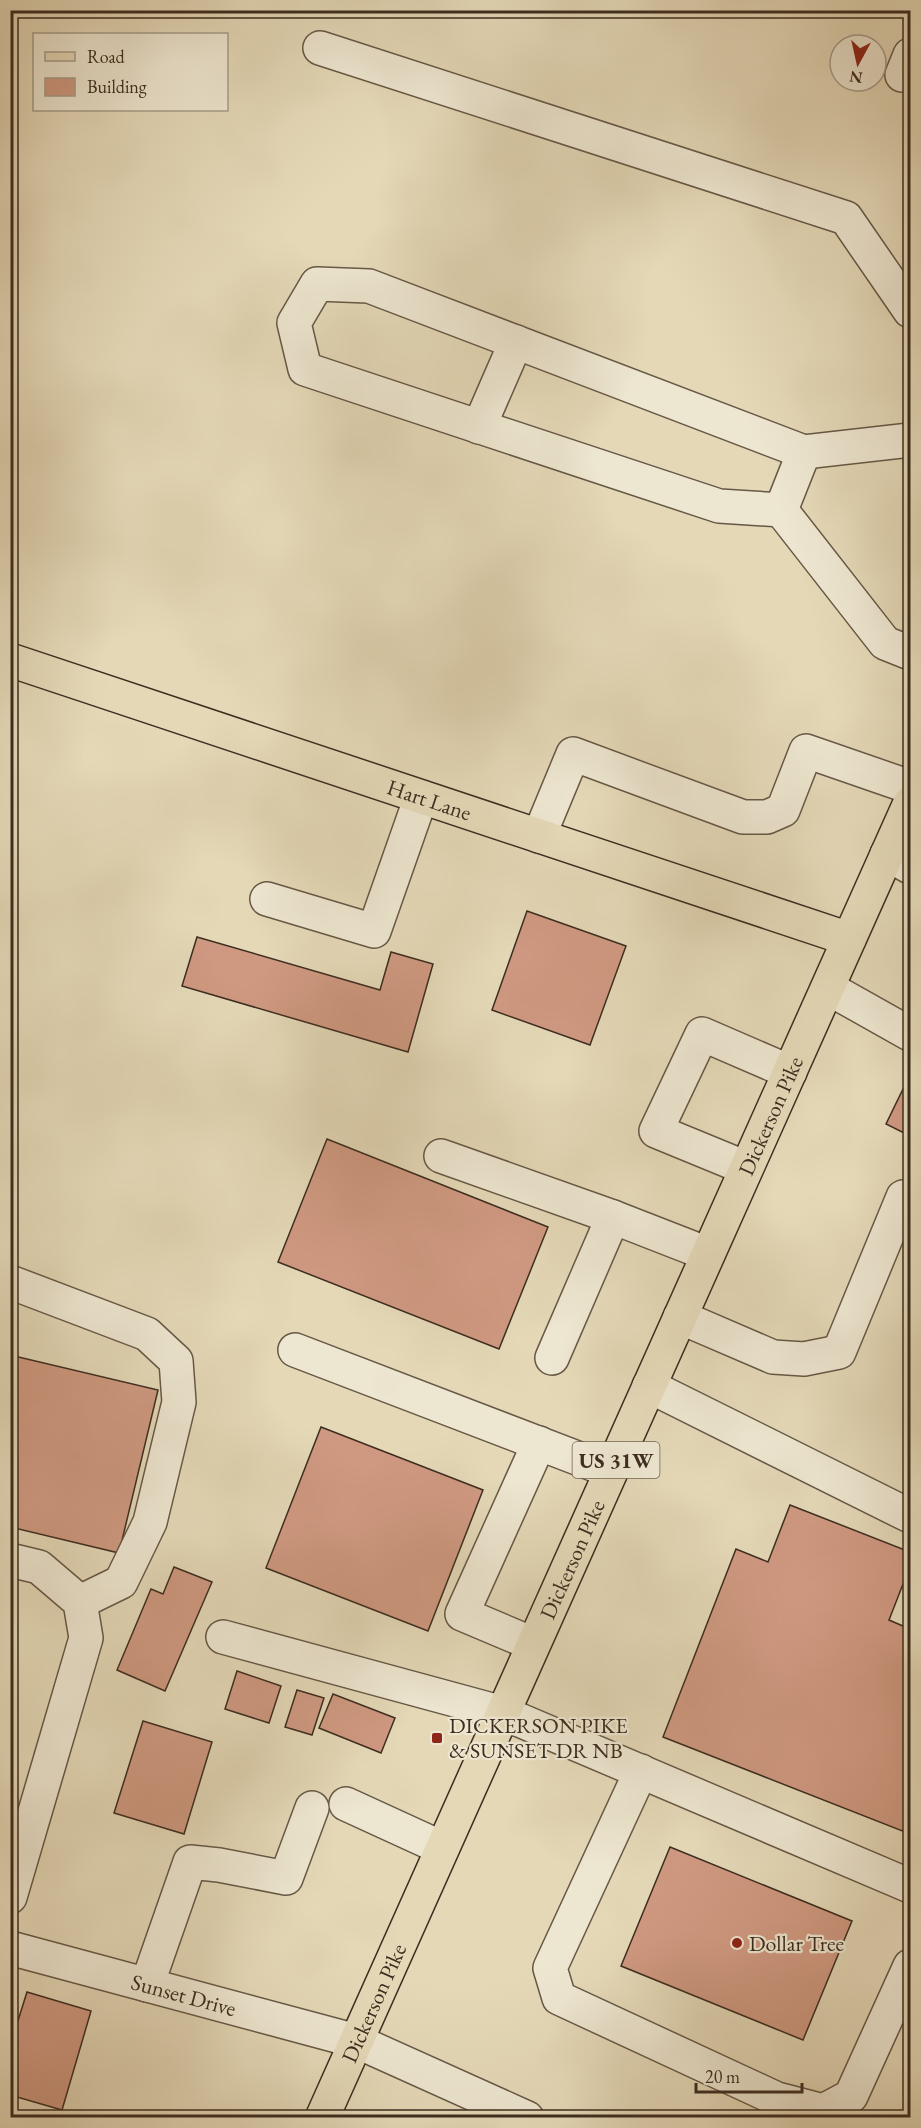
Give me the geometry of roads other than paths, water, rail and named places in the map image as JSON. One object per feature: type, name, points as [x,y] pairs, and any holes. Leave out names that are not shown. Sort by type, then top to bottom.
[{"type":"main road","name":"Hart Lane","points":[[10,660],[849,939]]},
{"type":"main road","name":"Dickerson Pike","points":[[322,2118],[849,939],[899,860],[910,803]]},
{"type":"street","points":[[320,48],[846,218],[910,311]]},
{"type":"street","points":[[910,440],[804,452],[369,286],[317,284],[294,323],[305,369],[719,506],[781,510],[885,643],[910,653]]},
{"type":"street","points":[[479,427],[516,342]]},
{"type":"street","points":[[781,510],[804,452]]},
{"type":"street","points":[[539,836],[573,754],[743,817],[766,817],[783,810],[806,751],[910,787]]},
{"type":"street","points":[[267,899],[374,931],[421,797]]},
{"type":"street","points":[[828,988],[910,1034]]},
{"type":"street","points":[[746,1168],[656,1131],[702,1034],[790,1072]]},
{"type":"street","points":[[441,1156],[613,1217],[708,1254]]},
{"type":"street","points":[[680,1317],[773,1357],[804,1359],[839,1352],[903,1197]]},
{"type":"street","points":[[552,1358],[613,1217]]},
{"type":"street","points":[[10,1281],[147,1334],[176,1361],[179,1402],[150,1522],[121,1582],[80,1602]]},
{"type":"street","points":[[295,1350],[611,1471]]},
{"type":"street","points":[[649,1386],[910,1516]]},
{"type":"street","points":[[533,1644],[462,1614],[539,1443]]},
{"type":"street","points":[[10,1560],[39,1567],[80,1602],[86,1638],[10,1897]]},
{"type":"street","points":[[223,1636],[503,1713],[910,1886]]},
{"type":"street","points":[[641,1771],[550,1968],[559,1998],[777,2099],[823,2111],[851,2096],[910,1966]]},
{"type":"street","points":[[346,1804],[442,1848]]},
{"type":"street","points":[[147,1985],[190,1862],[219,1865],[286,1878],[312,1808]]},
{"type":"street","name":"Sunset Drive","points":[[10,1948],[356,2041],[527,2118]]},
{"type":"place","name":"DICKERSON PIKE & SUNSET DR NB","points":[[437,1738]]},
{"type":"place","name":"Dollar Tree","points":[[737,1943]]}]
